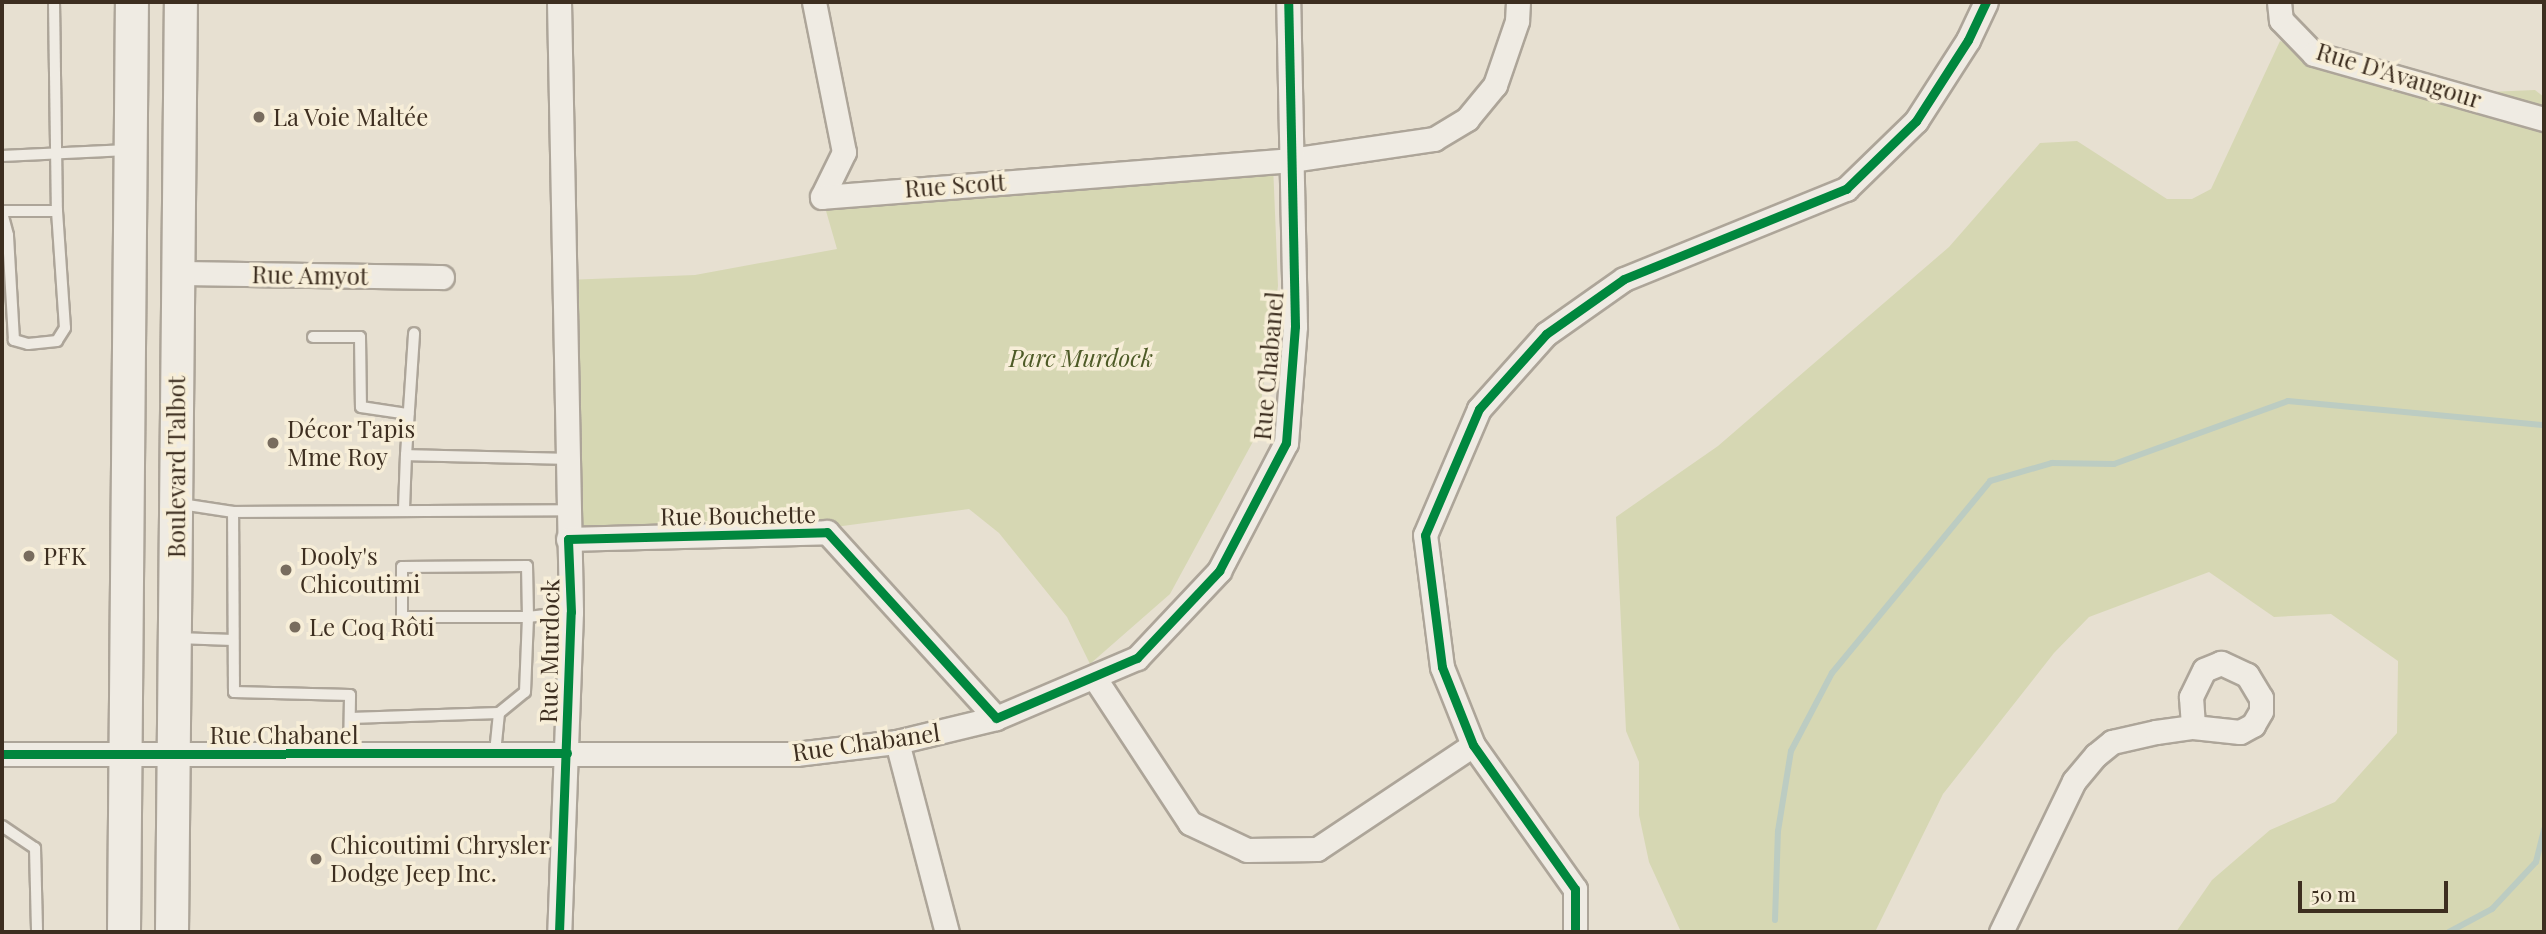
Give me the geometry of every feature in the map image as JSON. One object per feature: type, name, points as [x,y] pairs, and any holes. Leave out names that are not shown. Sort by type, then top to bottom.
[{"type":"main road","name":"Boulevard Talbot","points":[[124,932],[132,2]]},
{"type":"main road","name":"Boulevard Talbot","points":[[172,932],[181,2]]},
{"type":"street","name":"Rue Murdock","points":[[559,2],[571,612],[559,932]]},
{"type":"street","name":"Rue Scott","points":[[814,2],[844,152],[822,197],[1291,160]]},
{"type":"street","name":"Rue Chabanel","points":[[2,754],[796,754],[897,742],[996,719],[1096,680],[1137,658],[1219,571],[1286,443],[1295,326],[1287,2]]},
{"type":"street","points":[[1291,160],[1434,139],[1467,119],[1495,85],[1517,21],[1518,2]]},
{"type":"street","points":[[1575,932],[1575,889],[1473,745],[1442,667],[1425,535],[1479,409],[1546,334],[1625,279],[1846,189],[1916,121],[1968,40],[1986,2]]},
{"type":"street","name":"Rue D'Avaugour","points":[[2279,2],[2281,20],[2314,54],[2544,119]]},
{"type":"street","name":"Rue Amyot","points":[[178,273],[442,277]]},
{"type":"street","name":"Rue Bouchette","points":[[568,539],[827,533],[996,719]]},
{"type":"street","points":[[1096,680],[1190,824],[1247,849],[1317,849],[1473,745]]},
{"type":"street","points":[[2001,932],[2074,780],[2096,755],[2112,742],[2193,727]]},
{"type":"street","points":[[897,742],[947,932]]},
{"type":"lane","points":[[54,2],[57,211],[65,328],[57,341],[28,344],[14,340],[11,326],[8,235],[2,212],[57,211]]},
{"type":"lane","points":[[2,156],[131,150]]},
{"type":"lane","points":[[404,509],[405,454],[414,333]]},
{"type":"lane","points":[[313,337],[360,337],[361,407],[408,414]]},
{"type":"lane","points":[[405,454],[567,459]]},
{"type":"lane","points":[[176,504],[233,512],[568,510]]},
{"type":"lane","points":[[233,512],[234,692],[350,695],[349,755]]},
{"type":"lane","points":[[350,718],[499,713],[525,692],[528,617],[527,566],[402,567],[402,617],[528,617],[571,612]]},
{"type":"lane","points":[[174,638],[233,640]]},
{"type":"lane","points":[[495,753],[499,713]]},
{"type":"lane","points":[[2,827],[36,848],[37,932]]},
{"type":"green space","points":[[2280,41],[2314,54],[2464,93],[2535,90],[2544,97],[2544,932],[2176,932],[2212,880],[2270,830],[2335,802],[2397,733],[2398,661],[2331,614],[2274,617],[2209,572],[2089,617],[2054,653],[1943,794],[1875,932],[1681,932],[1649,862],[1639,815],[1639,762],[1626,731],[1616,517],[1718,446],[1949,247],[2040,143],[2077,141],[2167,199],[2192,199],[2211,189]]},
{"type":"green space","name":"Parc Murdock","points":[[1273,164],[1278,286],[1256,436],[1170,594],[1090,664],[1067,617],[999,533],[969,509],[783,534],[578,539],[566,280],[695,275],[837,249],[822,197]]},
{"type":"waterway","points":[[1775,920],[1778,831],[1791,751],[1832,673],[1990,481],[2052,463],[2114,464],[2288,401],[2544,425]]},
{"type":"waterway","points":[[2449,932],[2492,909],[2536,862],[2544,829]]},
{"type":"cycle path","points":[[559,932],[571,612],[568,539],[827,532],[996,718],[1137,658],[1219,571],[1286,443],[1295,326],[1288,2]]},
{"type":"cycle path","points":[[1575,932],[1575,889],[1473,745],[1442,667],[1425,535],[1479,409],[1546,334],[1624,279],[1846,189],[1916,121],[1968,40],[1986,2]]},
{"type":"cycle path","points":[[2,754],[567,753]]},
{"type":"place","name":"La Voie Maltée","points":[[259,117]]},
{"type":"place","name":"Décor Tapis Mme Roy","points":[[273,443]]},
{"type":"place","name":"PFK","points":[[29,556]]},
{"type":"place","name":"Dooly's Chicoutimi","points":[[286,570]]},
{"type":"place","name":"Le Coq Rôti","points":[[295,627]]},
{"type":"place","name":"Chicoutimi Chrysler Dodge Jeep Inc.","points":[[316,859]]}]
